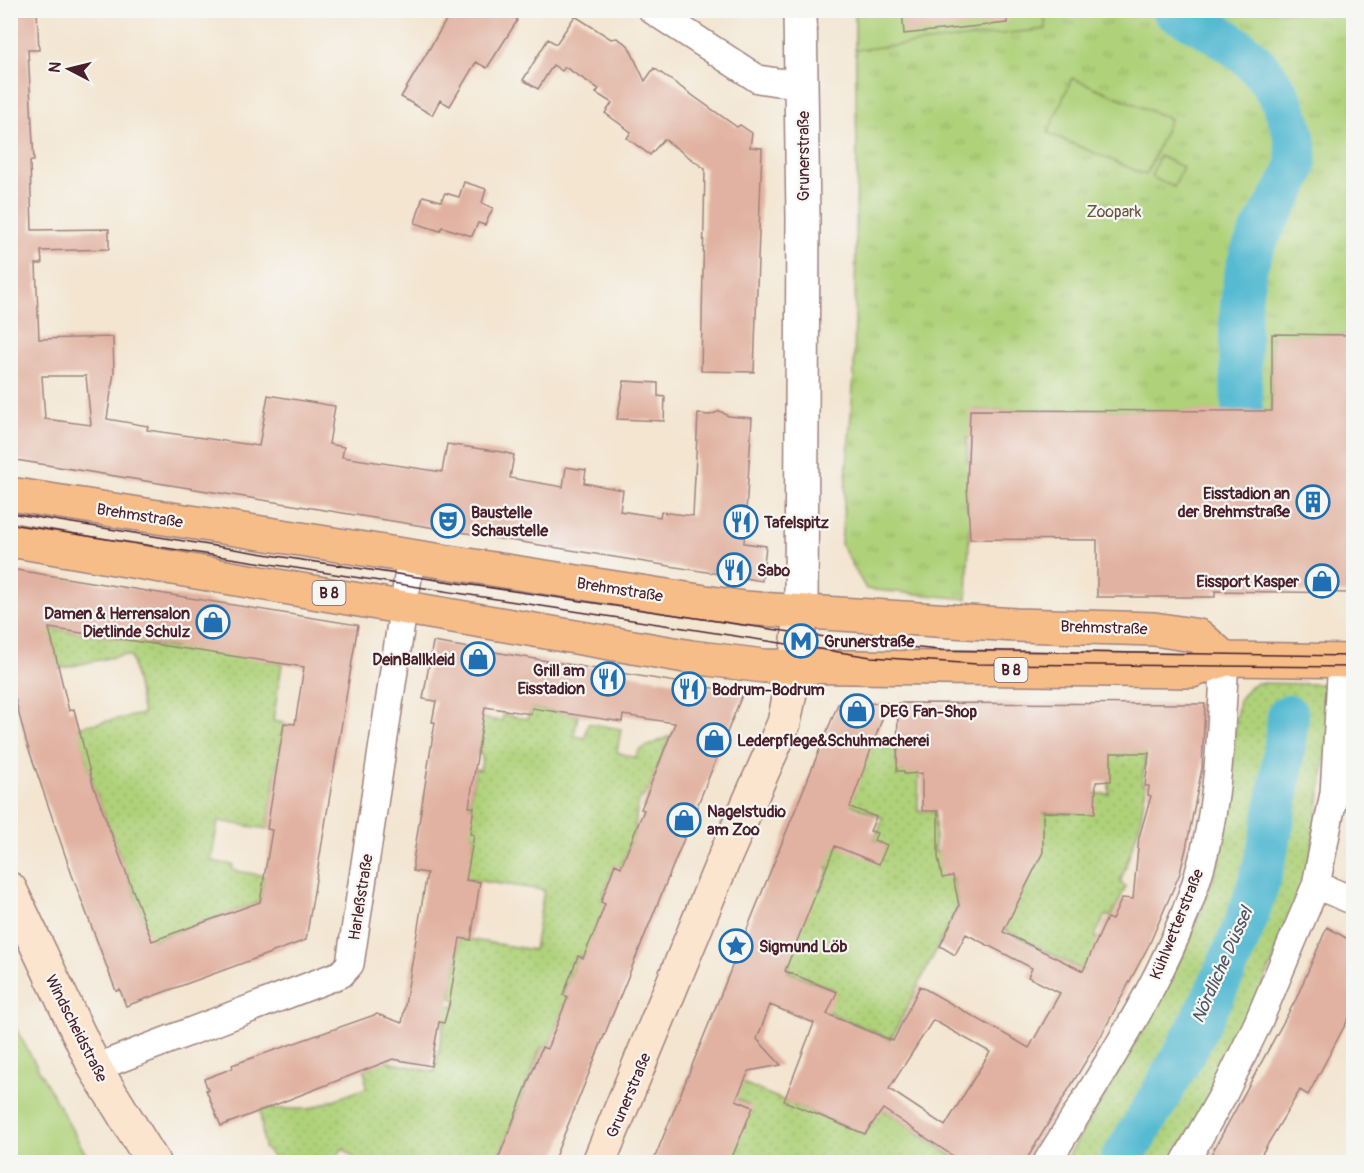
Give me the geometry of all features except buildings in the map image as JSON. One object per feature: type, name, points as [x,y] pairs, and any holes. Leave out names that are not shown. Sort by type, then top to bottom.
[{"type":"main road","name":"Brehmstraße","points":[[10,494],[744,608],[994,624],[1154,629],[1199,636],[1225,659]]},
{"type":"main road","name":"B 8","points":[[10,540],[691,657],[755,665],[1192,671],[1225,659],[1348,661]]},
{"type":"main road","name":"Grunerstraße","points":[[599,1162],[724,859],[784,723],[795,667],[801,612]]},
{"type":"main road","name":"Windscheidstraße","points":[[10,889],[95,1068],[153,1162]]},
{"type":"street","points":[[652,10],[758,79],[803,82]]},
{"type":"street","name":"Grunerstraße","points":[[800,10],[803,82],[801,612]]},
{"type":"street","name":"Harleßstraße","points":[[95,1068],[341,974],[350,964],[411,557]]},
{"type":"street","name":"Kühlwetterstraße","points":[[1047,1162],[1152,985],[1198,877],[1208,838],[1219,768],[1225,659]]},
{"type":"street","points":[[1185,1162],[1224,1093],[1257,1025],[1316,885],[1334,793],[1348,661]]},
{"type":"street","points":[[1316,885],[1353,901]]},
{"type":"green space","name":"Zoopark","points":[[855,11],[1353,11],[1353,335],[1272,335],[1272,412],[971,410],[971,438],[967,438],[967,461],[970,461],[967,509],[970,510],[967,599],[866,589],[841,544],[854,375],[857,157]]},
{"type":"green space","points":[[855,11],[1044,11],[1046,29],[855,50]]},
{"type":"green space","points":[[1072,78],[1170,119],[1146,175],[1048,133]]},
{"type":"green space","points":[[1159,156],[1183,167],[1174,187],[1151,177]]},
{"type":"green space","points":[[41,627],[134,641],[148,640],[148,644],[176,648],[178,642],[282,664],[273,721],[284,723],[267,829],[218,821],[211,861],[233,865],[232,870],[265,876],[260,902],[148,942],[143,918],[93,785],[77,727],[143,714],[131,656],[122,655],[58,669],[52,641]]},
{"type":"green space","points":[[1257,683],[1323,684],[1331,693],[1333,707],[1307,883],[1224,1074],[1171,1162],[1065,1162],[1149,1018],[1188,943],[1204,905],[1217,867],[1226,826],[1239,700],[1250,686]]},
{"type":"green space","points":[[532,708],[578,715],[574,736],[585,738],[588,723],[621,729],[617,752],[635,758],[639,750],[670,736],[648,791],[638,802],[634,835],[621,867],[615,865],[601,901],[606,904],[584,958],[578,956],[563,994],[568,997],[547,1049],[541,1047],[497,1162],[359,1162],[343,1148],[333,1162],[279,1162],[264,1148],[260,1109],[309,1109],[366,1088],[365,1070],[373,1067],[371,1061],[376,1059],[435,1072],[447,1005],[455,1006],[456,999],[450,998],[460,938],[534,950],[544,890],[458,878],[467,847],[472,848],[474,835],[465,834],[474,808],[469,807],[475,769],[480,770],[483,756],[478,754],[480,718],[502,721],[503,715],[527,719]]},
{"type":"green space","points":[[869,746],[895,746],[897,766],[919,771],[918,811],[935,811],[935,852],[948,852],[959,905],[891,1039],[825,1011],[834,990],[787,971],[789,964],[782,960],[814,888],[820,890],[829,868],[824,865],[833,844],[884,844],[874,840],[883,818],[849,804]]},
{"type":"green space","points":[[1147,749],[1142,784],[1146,785],[1140,824],[1120,883],[1126,886],[1111,917],[1106,915],[1095,936],[1100,939],[1084,971],[1003,929],[1036,813],[1074,813],[1075,793],[1109,794],[1109,750]]},
{"type":"green space","points":[[11,1020],[90,1162],[11,1162]]},
{"type":"green space","points":[[738,1081],[846,1127],[863,1095],[957,1160],[956,1162],[707,1162],[711,1151],[728,1158],[749,1105],[732,1097]]},
{"type":"waterway","name":"Nördliche Düssel","points":[[1173,10],[1231,43],[1261,70],[1274,87],[1284,106],[1296,144],[1297,156],[1294,172],[1255,244],[1246,270],[1240,321],[1242,407]]},
{"type":"waterway","name":"Nördliche Düssel","points":[[1120,1162],[1160,1096],[1198,1026],[1233,954],[1247,918],[1259,882],[1274,820],[1288,716]]},
{"type":"tram line","points":[[10,513],[302,560],[873,644],[941,650],[1354,656]]},
{"type":"tram line","points":[[10,524],[871,657],[977,664],[1354,667]]},
{"type":"place","name":"Eisstadion an der Brehmstraße","points":[[1313,502]]},
{"type":"place","name":"Baustelle Schaustelle","points":[[448,521]]},
{"type":"place","name":"Tafelspitz","points":[[741,522]]},
{"type":"place","name":"Sabo","points":[[734,570]]},
{"type":"place","name":"Eissport Kasper","points":[[1322,581]]},
{"type":"place","name":"Damen & Herrensalon Dietlinde Schulz","points":[[213,622]]},
{"type":"place","name":"Grunerstraße","points":[[801,641]]},
{"type":"place","name":"DeinBallkleid","points":[[478,659]]},
{"type":"place","name":"Grill am Eisstadion","points":[[608,679]]},
{"type":"place","name":"Bodrum-Bodrum","points":[[689,689]]},
{"type":"place","name":"DEG Fan-Shop","points":[[857,711]]},
{"type":"place","name":"Lederpflege&Schuhmacherei","points":[[714,740]]},
{"type":"place","name":"Nagelstudio am Zoo","points":[[684,820]]},
{"type":"place","name":"Sigmund Löb","points":[[736,946]]}]
